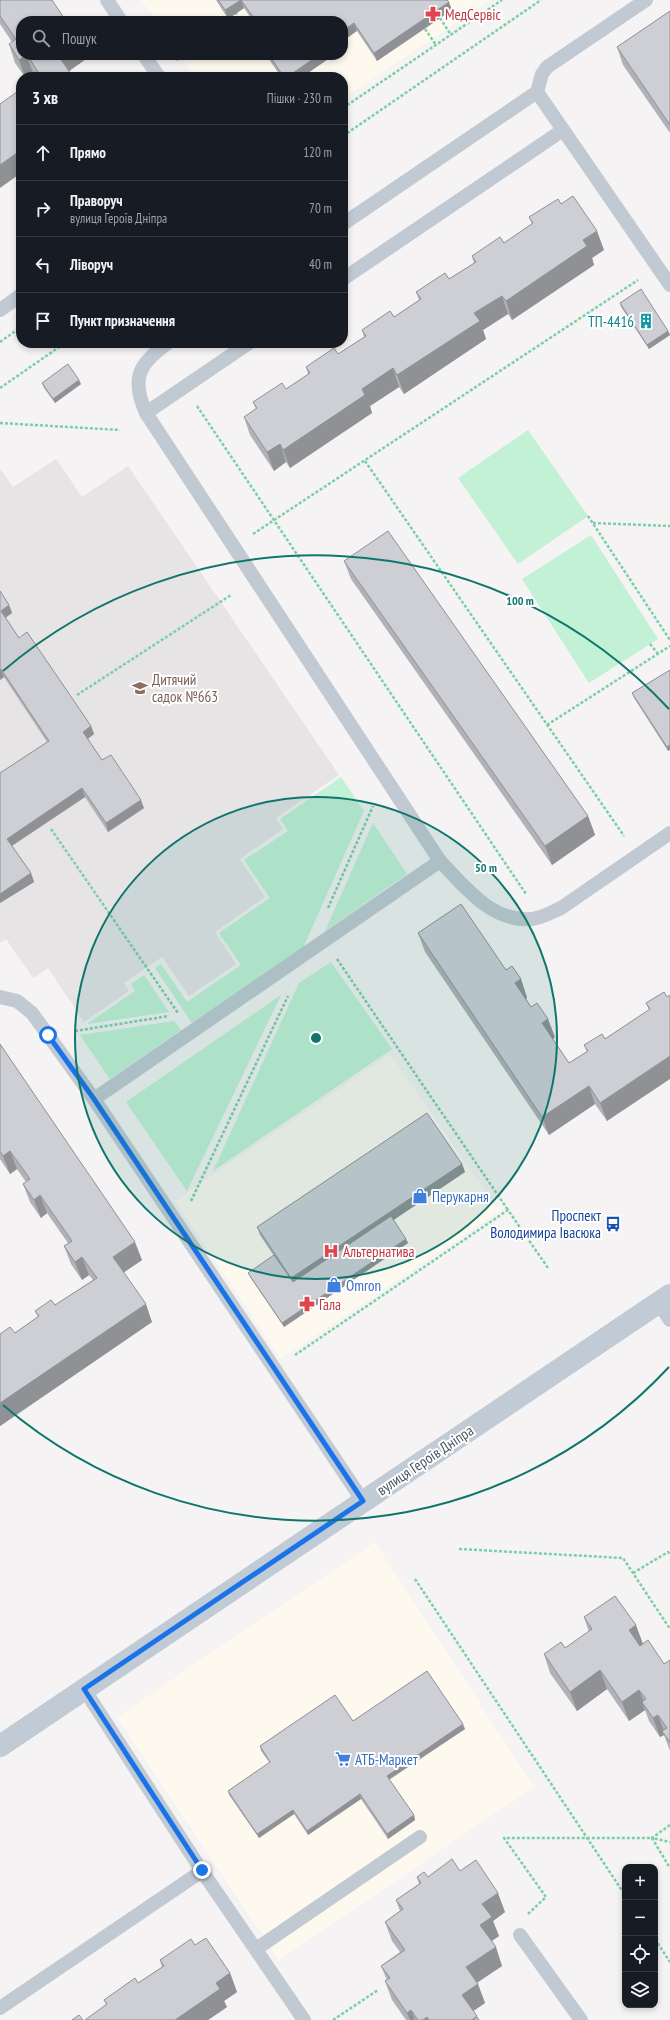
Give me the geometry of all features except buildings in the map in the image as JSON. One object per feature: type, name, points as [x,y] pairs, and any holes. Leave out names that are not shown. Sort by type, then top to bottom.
[{"type":"main road","name":"вулиця Героїв Дніпра","points":[[0,1746],[664,1298]]},
{"type":"lane","points":[[107,0],[118,16]]},
{"type":"lane","points":[[348,221],[537,92],[542,74],[547,67],[646,0]]},
{"type":"lane","points":[[147,60],[156,72]]},
{"type":"lane","points":[[537,92],[670,285]]},
{"type":"lane","points":[[348,276],[563,130]]},
{"type":"lane","points":[[0,310],[16,299]]},
{"type":"lane","points":[[158,348],[146,362],[137,380],[138,397],[146,413],[440,861],[473,895],[499,913],[515,918],[532,919],[561,908],[670,833]]},
{"type":"lane","points":[[146,413],[242,348]]},
{"type":"lane","points":[[94,1099],[440,861]]},
{"type":"lane","points":[[0,997],[17,1001],[32,1013],[48,1035],[94,1099],[363,1501]]},
{"type":"lane","points":[[664,1298],[670,1320]]},
{"type":"lane","points":[[84,1689],[202,1870],[304,2020]]},
{"type":"lane","points":[[256,1949],[420,1837]]},
{"type":"lane","points":[[0,2008],[202,1870]]},
{"type":"lane","points":[[520,1935],[581,2020]]},
{"type":"path","points":[[348,105],[502,0]]},
{"type":"path","points":[[348,133],[541,0]]},
{"type":"path","points":[[440,18],[451,35]]},
{"type":"path","points":[[424,29],[436,46]]},
{"type":"path","points":[[234,547],[658,267]]},
{"type":"path","points":[[0,342],[16,331]]},
{"type":"path","points":[[0,388],[58,348]]},
{"type":"path","points":[[184,387],[541,916]]},
{"type":"path","points":[[0,423],[120,430]]},
{"type":"path","points":[[365,461],[638,856]]},
{"type":"path","points":[[588,516],[670,640]]},
{"type":"path","points":[[593,523],[670,526]]},
{"type":"path","points":[[77,695],[231,595]]},
{"type":"path","points":[[650,644],[658,654]]},
{"type":"path","points":[[547,725],[670,646]]},
{"type":"path","points":[[373,806],[318,931],[548,1268]]},
{"type":"path","points":[[48,1035],[179,1015],[51,829]]},
{"type":"path","points":[[190,1203],[289,994]]},
{"type":"path","points":[[274,1369],[508,1210]]},
{"type":"path","points":[[459,1549],[623,1558],[670,1629]]},
{"type":"path","points":[[633,1573],[668,1552],[670,1554]]},
{"type":"path","points":[[415,1579],[622,1890]]},
{"type":"path","points":[[652,1838],[670,1826]]},
{"type":"path","points":[[520,1935],[515,1925],[546,1897],[504,1838],[652,1838],[670,1842]]},
{"type":"path","points":[[652,1838],[670,1868]]},
{"type":"path","points":[[658,1944],[670,1962]]},
{"type":"path","points":[[332,2020],[378,1990]]},
{"type":"shaded area","points":[[141,0],[490,0],[348,96],[348,72],[192,72],[183,60],[348,60],[348,16],[152,16]]},
{"type":"shaded area","name":"Дитячий садок №663","points":[[56,459],[82,497],[128,466],[339,775],[276,818],[283,829],[240,859],[265,897],[215,932],[236,964],[189,996],[162,957],[124,983],[129,991],[84,1022],[48,968],[33,978],[6,939],[0,943],[0,468],[13,487]]},
{"type":"shaded area","points":[[390,1054],[499,1211],[281,1359],[175,1201]]},
{"type":"shaded area","points":[[375,1542],[534,1787],[279,1960],[117,1717]]},
{"type":"green space","points":[[528,430],[588,516],[518,564],[458,478]]},
{"type":"green space","points":[[591,535],[658,639],[589,683],[522,579]]},
{"type":"green space","points":[[341,777],[364,811],[303,948],[192,1023],[155,968],[161,964],[187,1002],[241,965],[219,933],[270,898],[244,860],[288,831],[280,819]]},
{"type":"green space","points":[[373,823],[407,874],[325,931]]},
{"type":"green space","points":[[331,962],[392,1049],[213,1171],[299,983]]},
{"type":"green space","points":[[144,975],[169,1012],[87,1024],[135,991],[131,984]]},
{"type":"green space","points":[[281,995],[187,1191],[126,1102]]},
{"type":"green space","points":[[174,1021],[181,1030],[110,1079],[80,1035]]},
{"type":"place","name":"МедСервіс","points":[[433,14]]},
{"type":"place","name":"ТП-4416","points":[[646,321]]},
{"type":"place","name":"Дитячий садок №663","points":[[140,688]]},
{"type":"place","name":"Перукарня","points":[[420,1196]]},
{"type":"place","name":"Проспект Володимира Івасюка","points":[[613,1224]]},
{"type":"place","name":"Альтернатива","points":[[331,1251]]},
{"type":"place","name":"Omron","points":[[334,1285]]},
{"type":"place","name":"Гала","points":[[307,1304]]},
{"type":"place","name":"АТБ-Маркет","points":[[343,1759]]},
{"type":"route","points":[[48,1035],[94,1099],[363,1501],[84,1689],[202,1870]]}]
